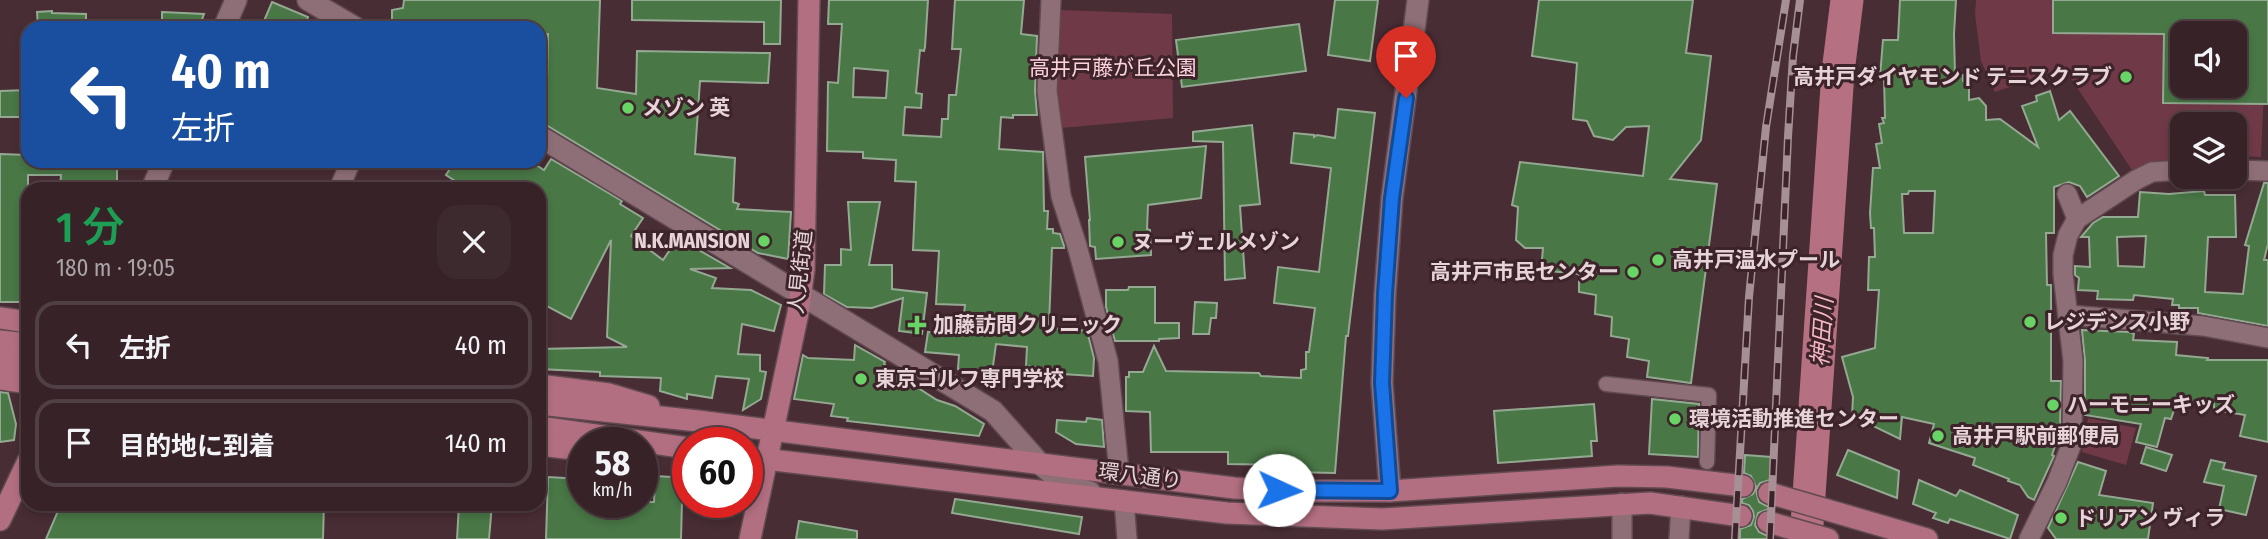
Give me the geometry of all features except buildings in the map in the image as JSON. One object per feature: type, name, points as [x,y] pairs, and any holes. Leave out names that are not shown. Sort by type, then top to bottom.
[{"type":"main road","name":"人見街道","points":[[763,446],[771,431],[804,270],[809,0]]},
{"type":"main road","points":[[0,318],[21,321]]},
{"type":"main road","points":[[0,341],[21,343]]},
{"type":"main road","points":[[0,360],[21,362]]},
{"type":"main road","points":[[0,379],[21,382]]},
{"type":"main road","points":[[546,386],[609,394],[698,421]]},
{"type":"main road","name":"環八通り","points":[[546,405],[698,421],[1234,488],[1390,491],[1618,476],[1667,477],[1743,486]]},
{"type":"main road","points":[[546,428],[672,447]]},
{"type":"main road","points":[[546,446],[567,448]]},
{"type":"main road","name":"環八通り","points":[[763,459],[1227,513],[1382,519],[1650,503],[1741,516]]},
{"type":"main road","points":[[0,520],[21,476]]},
{"type":"main road","points":[[1779,495],[1927,539]]},
{"type":"main road","name":"人見街道","points":[[750,539],[752,518]]},
{"type":"main road","points":[[1768,522],[1826,539]]},
{"type":"street","points":[[227,21],[236,0]]},
{"type":"street","points":[[308,0],[344,21]]},
{"type":"street","points":[[1051,0],[1047,91],[1061,196],[1108,361],[1119,472]]},
{"type":"street","points":[[1390,491],[1382,383],[1385,294],[1392,198],[1418,0]]},
{"type":"street","points":[[546,140],[993,411],[1040,464],[1066,485],[1119,500],[1128,539]]},
{"type":"street","points":[[2247,170],[2268,171]]},
{"type":"street","points":[[2029,539],[2057,482],[2072,443],[2073,360],[2063,274],[2063,255],[2068,235],[2077,219],[2136,180],[2152,172],[2170,171]]},
{"type":"street","points":[[2067,194],[2077,219]]},
{"type":"street","points":[[2069,315],[2203,326],[2268,338]]},
{"type":"street","points":[[1606,384],[1709,395],[1707,462]]},
{"type":"street","points":[[1622,503],[1622,539]]},
{"type":"street","points":[[1679,539],[1681,506]]},
{"type":"green space","name":"高井戸ダイヤモンド テニスクラブ","points":[[1976,0],[2268,0],[2261,157],[2247,156],[2247,112],[2170,112],[2170,160],[2132,170],[2064,68],[1995,92],[1981,61],[1975,14]]},
{"type":"green space","name":"高井戸藤が丘公園","points":[[1060,10],[1172,14],[1173,118],[1061,128],[1055,90]]},
{"type":"green space","points":[[2088,418],[2136,428],[2126,465],[2082,452]]},
{"type":"waterway","name":"神田川","points":[[1806,539],[1838,72],[1847,0]]},
{"type":"railway","points":[[1735,539],[1749,297],[1766,127],[1786,0]]},
{"type":"railway","points":[[1770,539],[1788,137],[1800,0]]},
{"type":"place","name":"高井戸ダイヤモンド テニスクラブ","points":[[2126,77]]},
{"type":"place","name":"メゾン 英","points":[[628,108]]},
{"type":"place","name":"N.K.MANSION","points":[[764,241]]},
{"type":"place","name":"ヌーヴェルメゾン","points":[[1118,242]]},
{"type":"place","name":"高井戸温水プール","points":[[1658,260]]},
{"type":"place","name":"高井戸市民センター","points":[[1633,272]]},
{"type":"place","name":"レジデンス小野","points":[[2030,322]]},
{"type":"place","name":"加藤訪問クリニック","points":[[917,325]]},
{"type":"place","name":"東京ゴルフ専門学校","points":[[861,379]]},
{"type":"place","name":"ハーモニーキッズ","points":[[2053,405]]},
{"type":"place","name":"環境活動推進センター","points":[[1675,419]]},
{"type":"place","name":"高井戸駅前郵便局","points":[[1938,436]]},
{"type":"place","name":"ドリアン ヴィラ","points":[[2061,518]]},
{"type":"route","points":[[1279,490],[1390,491],[1382,383],[1385,294],[1392,198],[1406,98]]}]
